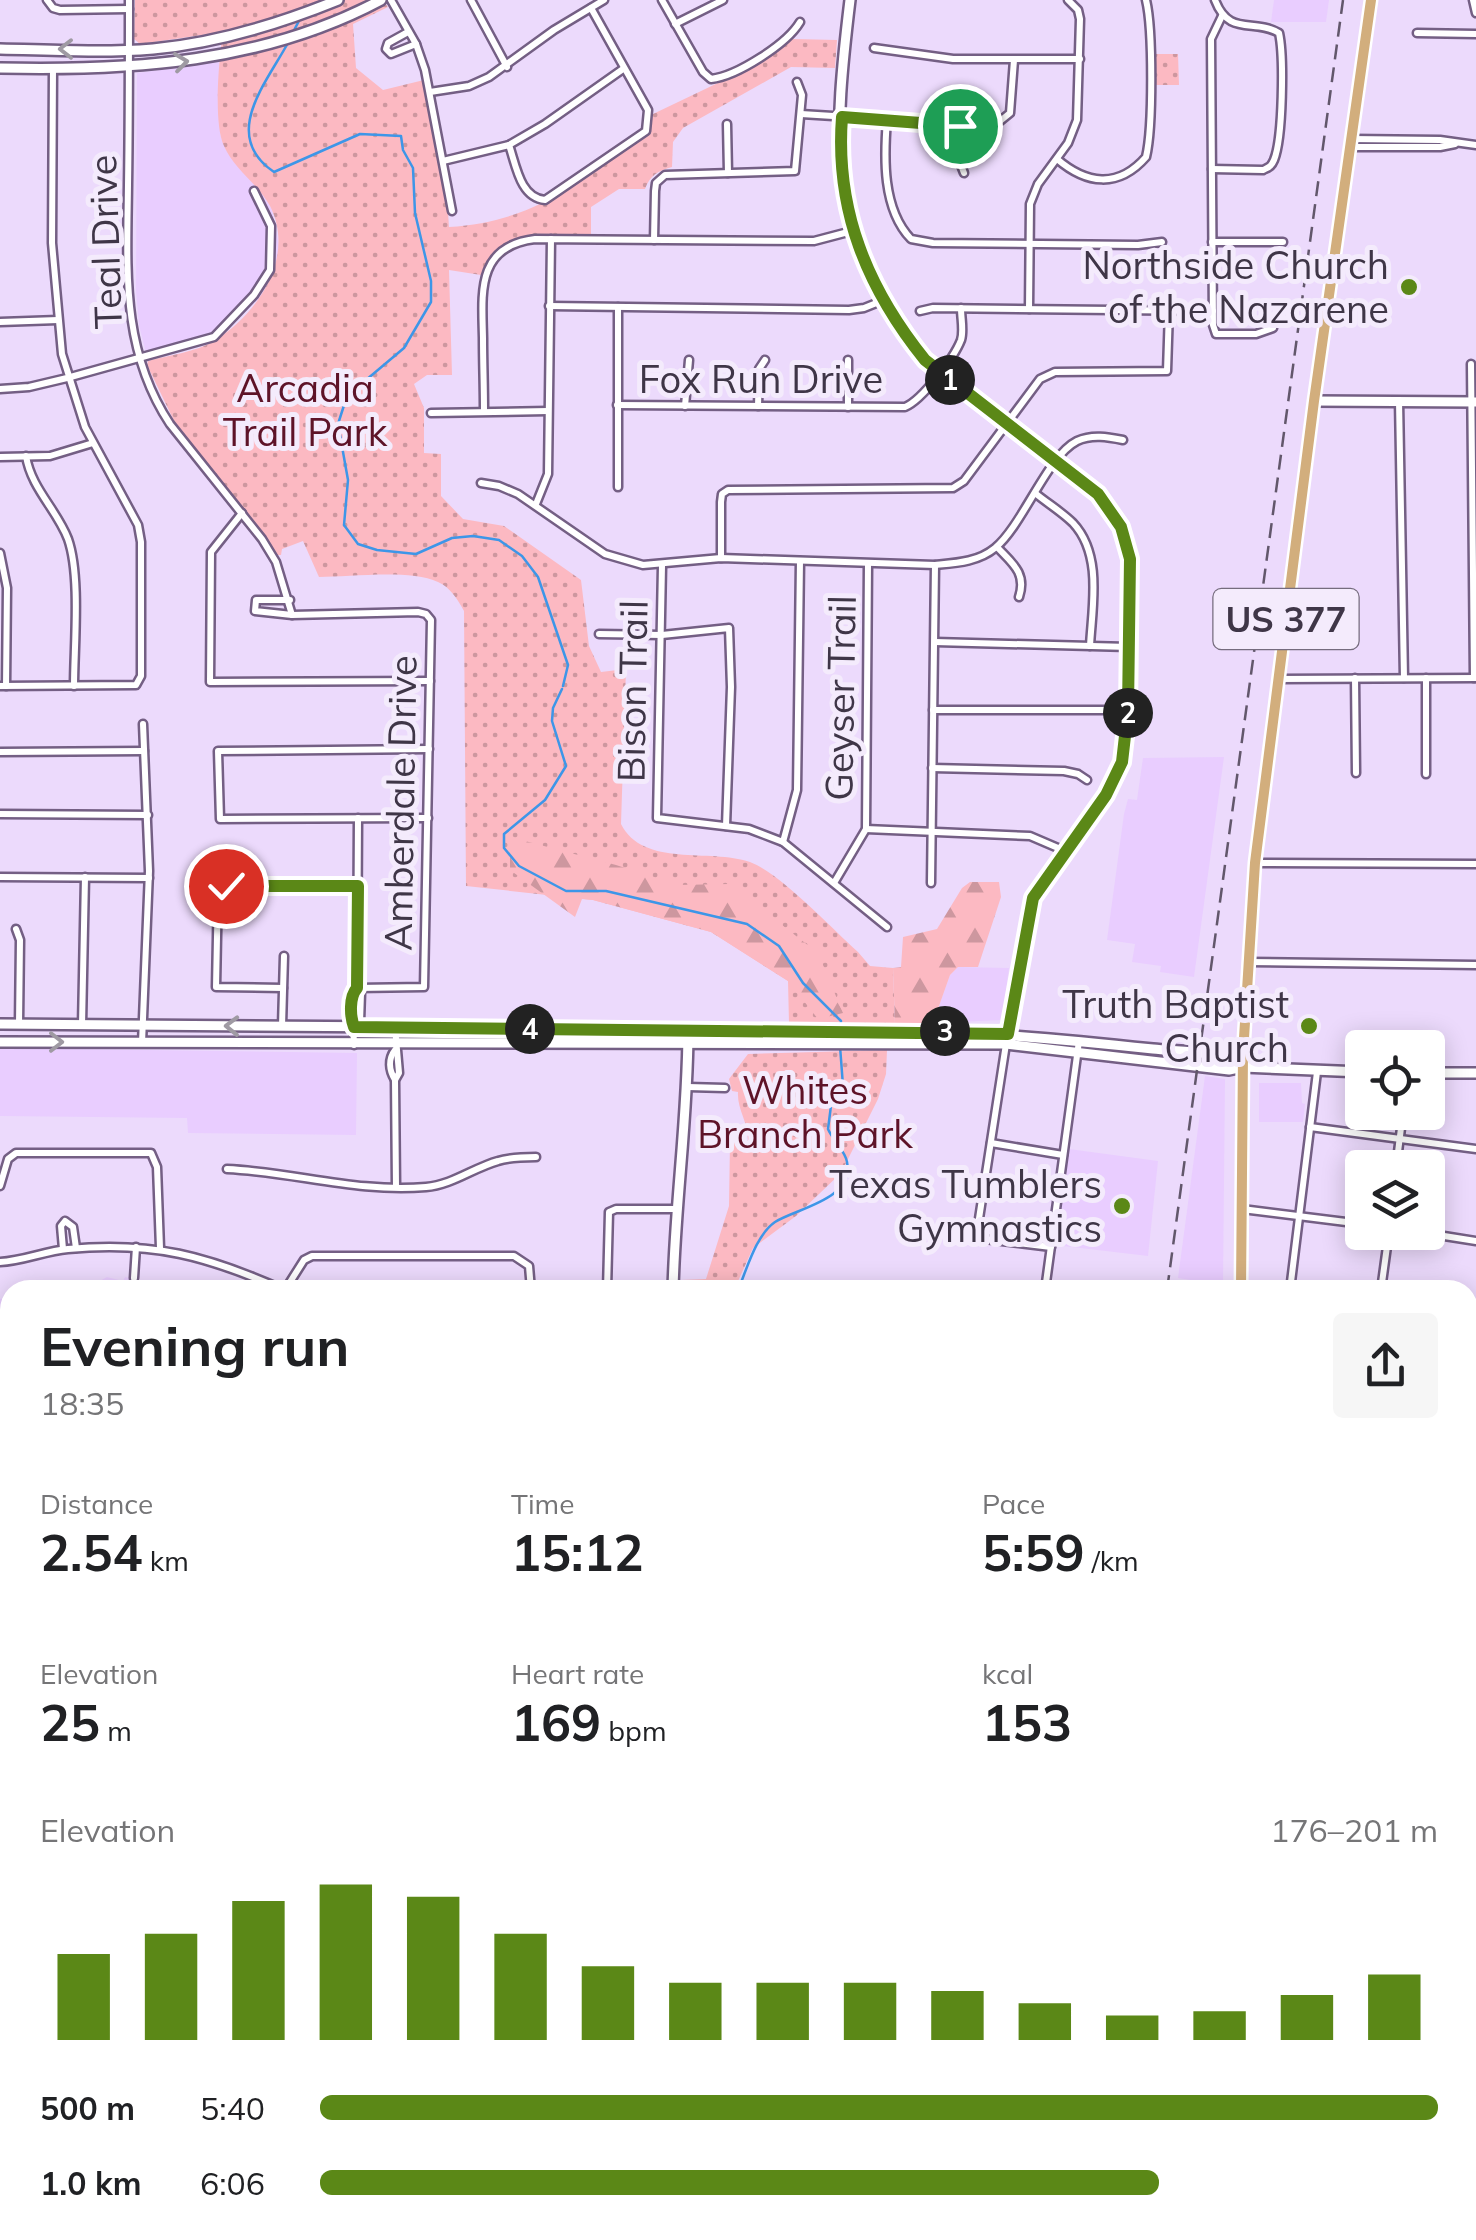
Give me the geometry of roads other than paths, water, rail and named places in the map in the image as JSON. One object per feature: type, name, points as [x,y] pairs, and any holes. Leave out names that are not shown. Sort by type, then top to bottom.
[{"type":"main road","points":[[0,50],[130,50],[206,42],[338,0]]},
{"type":"main road","points":[[0,68],[130,66],[232,54],[318,28],[381,0]]},
{"type":"main road","points":[[850,0],[842,117],[842,190],[852,231],[884,300],[907,337],[939,371],[1106,503],[1126,540],[1131,568],[1126,740],[1116,780],[1033,898],[1007,1039]]},
{"type":"main road","name":"US 377","points":[[1241,1280],[1243,1067],[1255,863],[1314,400],[1371,0]]},
{"type":"main road","points":[[1314,400],[1473,402]]},
{"type":"main road","points":[[0,1024],[888,1031],[1233,1060],[1243,1067],[1345,1072]]},
{"type":"main road","points":[[672,1280],[675,1209],[688,1087],[688,1030]]},
{"type":"main road","points":[[734,1030],[734,1046]]},
{"type":"main road","points":[[0,1042],[395,1047],[821,1046],[1007,1039]]},
{"type":"main road","points":[[1445,1073],[1476,1073]]},
{"type":"street","points":[[391,0],[416,44],[430,92],[452,212]]},
{"type":"street","points":[[471,0],[507,66]]},
{"type":"street","points":[[430,92],[479,83],[604,0]]},
{"type":"street","points":[[662,0],[702,72],[711,79],[777,46],[792,36],[800,22]]},
{"type":"street","points":[[676,24],[723,0]]},
{"type":"street","points":[[1029,309],[1034,193],[1068,142],[1077,120],[1080,18],[1068,0]]},
{"type":"street","points":[[1056,158],[1076,174],[1101,180],[1126,176],[1146,158],[1146,0]]},
{"type":"street","points":[[1212,169],[1269,167],[1274,159],[1280,121],[1279,33],[1271,28],[1240,26],[1222,16],[1214,0]]},
{"type":"street","points":[[1473,0],[1476,13]]},
{"type":"street","points":[[49,3],[60,10],[129,5]]},
{"type":"street","name":"Teal Drive","points":[[129,5],[127,292],[138,359],[170,424],[272,553],[292,614]]},
{"type":"street","points":[[509,145],[528,194],[545,200],[641,136],[649,122],[648,110],[592,8]]},
{"type":"street","points":[[1222,16],[1211,39],[1216,334],[1256,334],[1273,328]]},
{"type":"street","points":[[408,32],[388,43],[386,50],[398,53],[416,44]]},
{"type":"street","points":[[1418,33],[1476,34]]},
{"type":"street","points":[[874,48],[953,59],[1080,59]]},
{"type":"street","points":[[801,114],[994,126],[1006,118],[1012,104],[1014,60]]},
{"type":"street","points":[[0,553],[7,588],[3,686],[140,683],[142,542],[131,508],[93,442],[67,378],[58,320],[52,243],[52,68]]},
{"type":"street","points":[[443,162],[509,145],[623,68]]},
{"type":"street","points":[[654,240],[654,191],[660,178],[670,173],[795,171],[802,95],[797,82]]},
{"type":"street","points":[[886,119],[886,172],[897,216],[910,238],[933,242],[1138,246],[1162,242]]},
{"type":"street","points":[[727,124],[728,173]]},
{"type":"street","points":[[960,126],[964,173]]},
{"type":"street","points":[[1351,143],[1440,140],[1476,145]]},
{"type":"street","points":[[0,389],[67,378],[214,336],[254,296],[270,270],[271,226],[254,190]]},
{"type":"street","points":[[484,410],[482,296],[486,273],[498,255],[514,244],[551,239],[814,240],[852,231]]},
{"type":"street","points":[[536,504],[548,478],[551,239]]},
{"type":"street","points":[[1212,242],[1283,242]]},
{"type":"street","points":[[549,306],[849,310],[884,300]]},
{"type":"street","points":[[618,307],[618,487]]},
{"type":"street","name":"Fox Run Drive","points":[[616,405],[905,407],[921,398],[960,342],[961,308]]},
{"type":"street","points":[[721,558],[721,502],[722,494],[728,490],[946,490],[964,481],[1040,379],[1055,372],[1167,371],[1169,310]]},
{"type":"street","points":[[920,311],[1213,311]]},
{"type":"street","points":[[0,322],[58,320]]},
{"type":"street","points":[[686,406],[689,360]]},
{"type":"street","points":[[758,406],[759,368],[766,360]]},
{"type":"street","points":[[848,360],[848,407]]},
{"type":"street","points":[[1278,679],[1475,678],[1471,364]]},
{"type":"street","points":[[1399,401],[1404,678]]},
{"type":"street","points":[[431,413],[548,412]]},
{"type":"street","points":[[481,483],[505,488],[536,504],[605,554],[643,565],[721,558],[932,565],[965,562],[997,547],[1056,462],[1075,442],[1102,435],[1123,440]]},
{"type":"street","points":[[0,457],[50,456],[93,442]]},
{"type":"street","points":[[26,456],[32,476],[66,534],[72,558],[74,686]]},
{"type":"street","points":[[1035,493],[1073,524],[1088,550],[1093,581],[1090,646]]},
{"type":"street","points":[[242,514],[211,552],[210,682],[430,681]]},
{"type":"street","points":[[997,547],[1020,572],[1018,597]]},
{"type":"street","points":[[783,842],[797,790],[800,561]]},
{"type":"street","name":"Geyser Trail","points":[[834,883],[866,829],[868,564]]},
{"type":"street","points":[[931,883],[932,565]]},
{"type":"street","name":"Bison Trail","points":[[662,566],[657,818],[726,826]]},
{"type":"street","points":[[290,600],[256,600],[254,607],[261,614],[292,614]]},
{"type":"street","name":"Amberdale Drive","points":[[292,614],[426,614],[431,620],[424,987],[357,988]]},
{"type":"street","points":[[599,634],[662,635],[729,628],[726,826],[749,829],[783,842],[887,927]]},
{"type":"street","points":[[934,642],[1130,648]]},
{"type":"street","points":[[1355,678],[1356,773]]},
{"type":"street","points":[[1426,678],[1426,774]]},
{"type":"street","points":[[933,710],[1128,710]]},
{"type":"street","points":[[142,1043],[146,1025],[149,878],[143,724]]},
{"type":"street","points":[[428,818],[220,819],[218,751],[429,749]]},
{"type":"street","points":[[0,752],[144,751]]},
{"type":"street","points":[[932,768],[1064,771],[1088,780]]},
{"type":"street","points":[[0,814],[148,814]]},
{"type":"street","points":[[354,1044],[354,1027],[360,1022],[358,818]]},
{"type":"street","points":[[866,829],[1030,836],[1065,851]]},
{"type":"street","points":[[1255,863],[1476,864]]},
{"type":"street","points":[[0,877],[149,878]]},
{"type":"street","points":[[82,1024],[85,877]]},
{"type":"street","points":[[283,988],[216,986],[218,887],[358,886]]},
{"type":"street","points":[[16,928],[20,940],[19,1024]]},
{"type":"street","points":[[282,1026],[284,956]]},
{"type":"street","points":[[1247,962],[1476,965]]},
{"type":"street","points":[[395,1027],[399,1073],[395,1080],[396,1187]]},
{"type":"street","points":[[1007,1039],[976,1238],[1051,1246]]},
{"type":"street","points":[[1046,1280],[1078,1047]]},
{"type":"street","points":[[1291,1280],[1318,1072]]},
{"type":"street","points":[[688,1087],[725,1088]]},
{"type":"street","points":[[1310,1126],[1476,1150]]},
{"type":"street","points":[[1398,1150],[1400,1130]]},
{"type":"street","points":[[992,1144],[1064,1155]]},
{"type":"street","points":[[0,1186],[8,1160],[16,1153],[151,1153],[157,1167],[160,1248]]},
{"type":"street","points":[[227,1169],[263,1170],[342,1185],[396,1187],[442,1184],[500,1160],[536,1157]]},
{"type":"street","points":[[470,1158],[476,1170]]},
{"type":"street","points":[[607,1280],[608,1212],[675,1209]]},
{"type":"street","points":[[1241,1209],[1345,1222]]},
{"type":"street","points":[[63,1249],[60,1231],[66,1222],[72,1227],[76,1248]]},
{"type":"street","points":[[1445,1236],[1476,1241]]},
{"type":"street","points":[[134,1278],[136,1248]]},
{"type":"street","points":[[0,1262],[63,1249],[160,1248],[209,1260],[259,1280]]},
{"type":"street","points":[[1382,1280],[1387,1250]]},
{"type":"street","points":[[291,1280],[304,1260],[312,1256],[351,1254],[514,1256],[530,1266],[531,1280]]},
{"type":"waterway","points":[[292,34],[300,19]]},
{"type":"waterway","points":[[289,41],[253,108],[250,142],[258,157],[274,172],[360,134],[401,136],[403,150],[413,168],[415,213],[431,281],[431,302],[404,348],[347,396],[338,424],[348,480],[344,525],[358,544],[377,550],[416,554],[452,538],[473,536],[499,540],[522,556],[538,577],[568,665],[563,686]]},
{"type":"waterway","points":[[562,689],[552,721],[566,766],[545,800],[504,834],[504,848],[519,866],[566,891],[606,891],[747,924],[779,946],[803,983],[841,1021],[840,1028]]},
{"type":"waterway","points":[[742,1280],[768,1228],[833,1194],[847,1175],[846,1158],[828,1129],[832,1098],[843,1086],[840,1046]]},
{"type":"railway","points":[[1168,1280],[1343,0]]},
{"type":"place","name":"Northside Church of the Nazarene","points":[[1409,287]]},
{"type":"place","name":"Truth Baptist Church","points":[[1309,1026]]},
{"type":"place","name":"Texas Tumblers Gymnastics","points":[[1122,1206]]},
{"type":"park label","name":"Arcadia Trail Park","points":[[305,410]]},
{"type":"park label","name":"Whites Branch Park","points":[[805,1112]]}]
